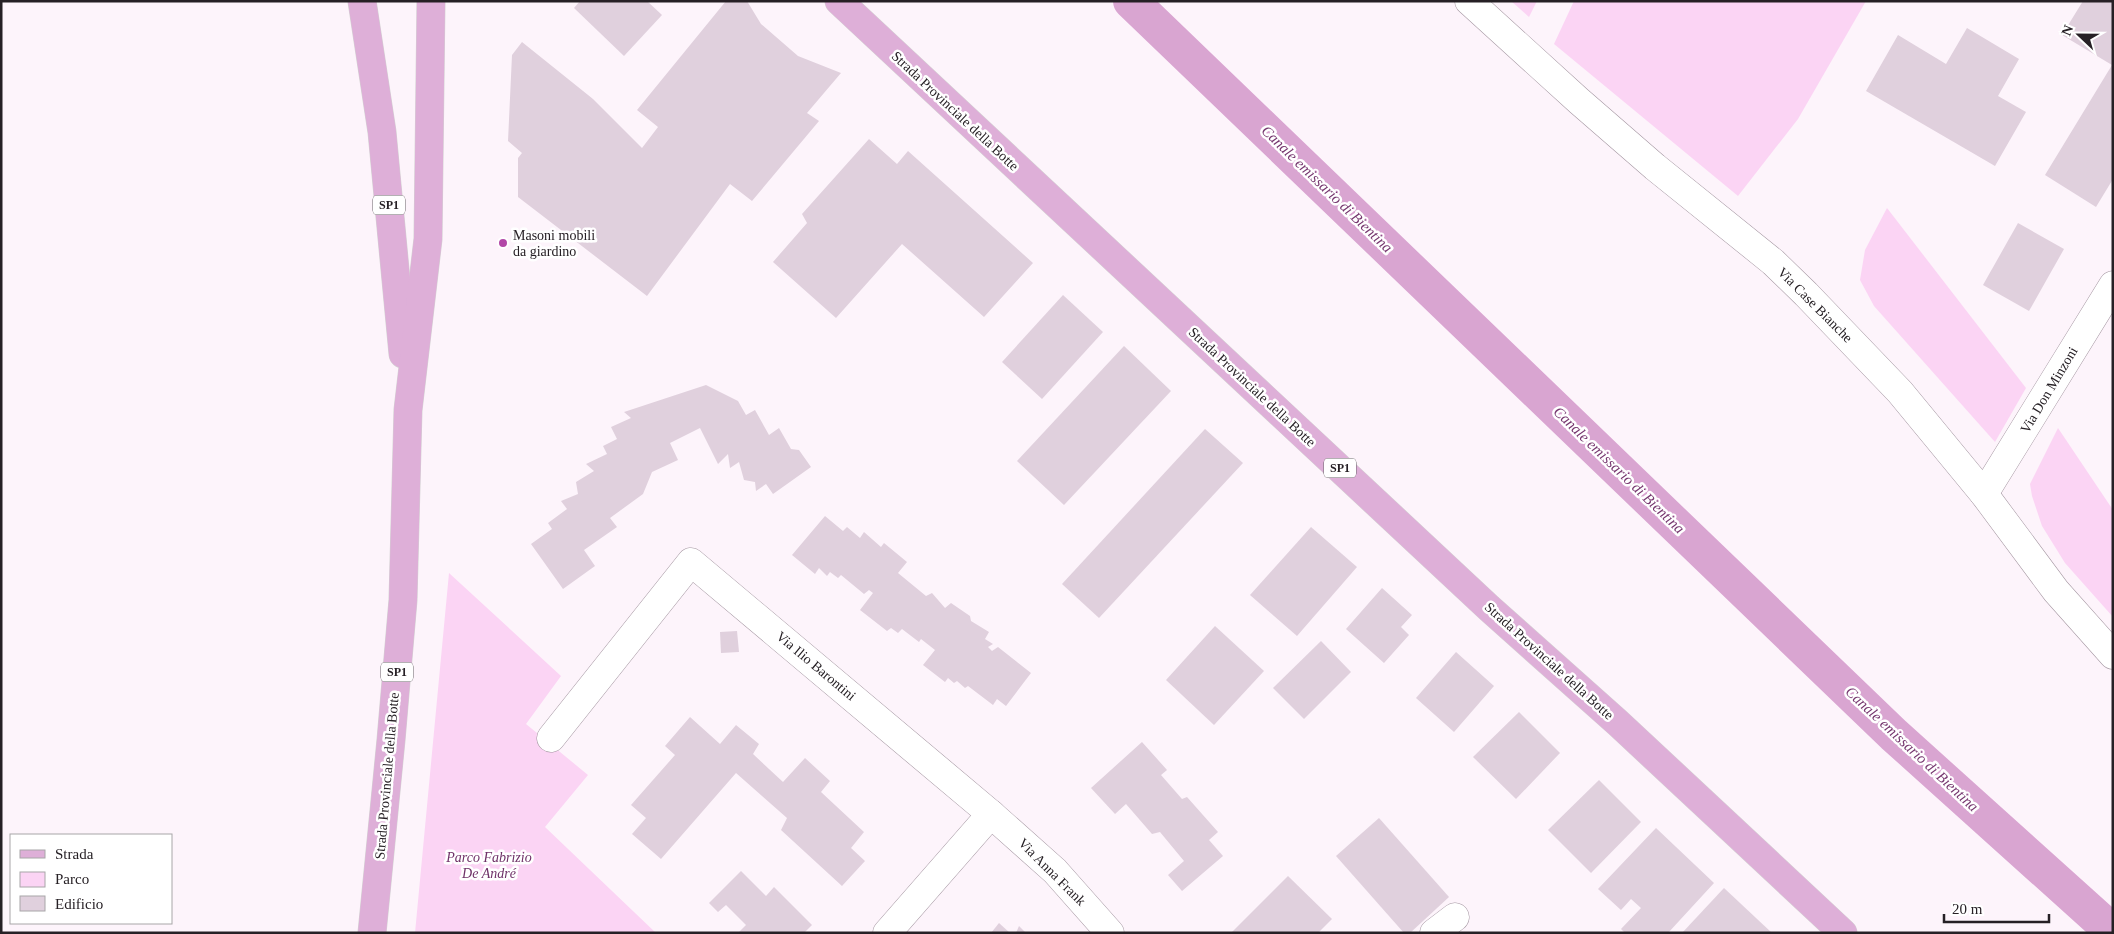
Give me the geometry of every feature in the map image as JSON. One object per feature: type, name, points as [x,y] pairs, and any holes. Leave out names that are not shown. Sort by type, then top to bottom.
[{"type":"main road","name":"SP1","points":[[362,1],[382,132],[408,410]]},
{"type":"main road","name":"SP1","points":[[408,410],[428,239],[431,1]]},
{"type":"main road","name":"Strada Provinciale della Botte","points":[[839,1],[1489,608],[1618,723],[1843,933]]},
{"type":"main road","name":"Strada Provinciale della Botte","points":[[372,933],[403,600],[408,410]]},
{"type":"street","name":"Via Case Bianche","points":[[1469,1],[1655,167],[1773,262],[1800,288],[1900,392],[1984,494],[2056,591],[2113,655]]},
{"type":"street","name":"Via Don Minzoni","points":[[1984,494],[2113,285]]},
{"type":"street","name":"Via Ilio Barontini","points":[[551,738],[692,562],[991,814]]},
{"type":"street","points":[[887,933],[991,814]]},
{"type":"street","name":"Via Anna Frank","points":[[991,814],[1055,871],[1110,933]]},
{"type":"green space","points":[[1511,1],[1537,1],[1529,17]]},
{"type":"green space","points":[[1574,1],[1866,1],[1798,119],[1738,196],[1554,44]]},
{"type":"green space","points":[[1887,208],[2026,388],[1995,442],[1874,306],[1860,280],[1865,250]]},
{"type":"green space","points":[[2058,428],[2113,510],[2113,617],[2065,563],[2042,526],[2032,496],[2030,484]]},
{"type":"green space","name":"Parco Fabrizio De André","points":[[449,573],[561,676],[526,724],[588,775],[545,827],[656,933],[415,933]]},
{"type":"building","points":[[580,1],[647,1],[662,15],[624,56],[574,8]]},
{"type":"building","points":[[726,1],[747,1],[761,24],[798,56],[841,73],[807,113],[819,121],[752,201],[730,184],[647,296],[518,197],[518,158],[522,153],[508,141],[512,55],[522,42],[593,99],[642,148],[658,127],[637,110]]},
{"type":"building","points":[[2083,1],[2113,1],[2113,179],[2096,207],[2045,175],[2112,65],[2062,35]]},
{"type":"building","points":[[1967,28],[2019,59],[1998,96],[2026,112],[1995,166],[1866,91],[1898,35],[1946,64]]},
{"type":"building","points":[[869,139],[897,164],[908,151],[1033,263],[984,317],[902,244],[836,318],[773,262],[807,223],[802,214]]},
{"type":"building","points":[[2018,223],[2064,249],[2029,311],[1983,285]]},
{"type":"building","points":[[1063,295],[1103,332],[1042,399],[1002,362]]},
{"type":"building","points":[[1124,346],[1171,391],[1064,505],[1017,461]]},
{"type":"building","points":[[706,385],[738,401],[746,415],[755,410],[769,435],[779,428],[791,449],[799,450],[811,467],[773,494],[766,484],[756,491],[755,482],[744,480],[739,462],[730,468],[728,454],[718,464],[700,428],[670,443],[678,460],[652,472],[643,494],[610,518],[617,527],[584,550],[595,566],[563,589],[531,544],[552,529],[548,523],[567,509],[561,501],[578,494],[576,482],[594,471],[586,464],[607,454],[603,446],[617,439],[611,427],[631,418],[624,412]]},
{"type":"building","points":[[1205,429],[1243,463],[1099,618],[1062,584]]},
{"type":"building","points":[[825,516],[843,531],[847,527],[860,538],[864,532],[881,547],[884,543],[907,562],[898,573],[926,596],[932,593],[945,608],[951,603],[970,616],[971,621],[989,632],[985,639],[993,644],[988,647],[992,651],[998,647],[1031,673],[1006,706],[997,699],[993,705],[968,686],[965,688],[957,681],[954,683],[948,678],[945,682],[923,665],[935,650],[921,639],[919,642],[902,629],[898,633],[891,628],[887,631],[860,610],[873,593],[869,590],[864,594],[841,575],[838,578],[830,572],[827,576],[819,568],[815,574],[792,555]]},
{"type":"building","points":[[1311,527],[1357,567],[1297,636],[1250,595]]},
{"type":"building","points":[[1382,588],[1412,615],[1401,627],[1409,635],[1384,663],[1346,629]]},
{"type":"building","points":[[1215,626],[1264,671],[1214,725],[1166,680]]},
{"type":"building","points":[[737,631],[739,652],[721,653],[720,632]]},
{"type":"building","points":[[1321,641],[1351,672],[1304,719],[1273,688]]},
{"type":"building","points":[[1456,652],[1494,686],[1454,732],[1416,698]]},
{"type":"building","points":[[1519,712],[1560,753],[1516,799],[1473,757]]},
{"type":"building","points":[[690,717],[720,744],[736,725],[759,744],[753,754],[783,782],[805,758],[830,781],[821,792],[864,832],[851,848],[865,861],[842,886],[781,830],[787,818],[736,773],[661,859],[632,834],[646,818],[631,805],[675,755],[665,746]]},
{"type":"building","points":[[1142,742],[1167,770],[1161,775],[1182,799],[1187,797],[1218,832],[1209,840],[1223,856],[1182,891],[1168,875],[1184,861],[1160,832],[1152,834],[1126,804],[1115,814],[1091,788]]},
{"type":"building","points":[[1599,780],[1641,822],[1591,873],[1548,830]]},
{"type":"building","points":[[1379,818],[1449,897],[1410,933],[1404,933],[1336,856]]},
{"type":"building","points":[[1656,828],[1714,883],[1668,933],[1625,933],[1621,929],[1641,908],[1631,899],[1621,910],[1598,889]]},
{"type":"building","points":[[741,871],[766,896],[774,887],[812,925],[804,933],[738,933],[746,925],[726,905],[718,912],[709,903]]},
{"type":"building","points":[[1288,876],[1332,919],[1318,933],[1231,933]]},
{"type":"building","points":[[1724,888],[1772,933],[1682,933]]},
{"type":"building","points":[[999,923],[1010,933],[991,933]]},
{"type":"building","points":[[1019,926],[1026,933],[1016,933]]},
{"type":"waterway","name":"Canale emissario di Bientina","points":[[1131,1],[1894,735],[2113,932]]},
{"type":"place","name":"Masoni mobili da giardino","points":[[503,243]]}]
